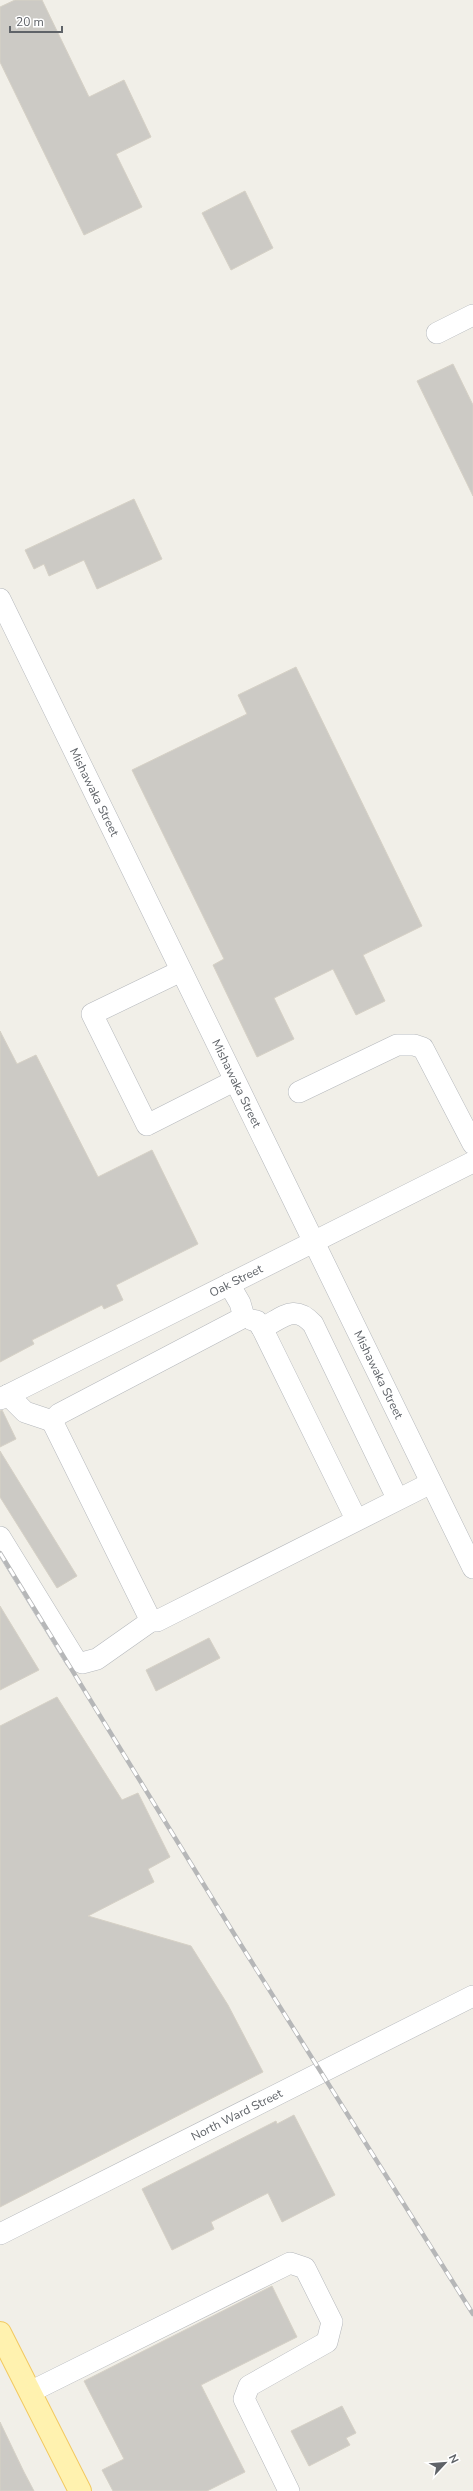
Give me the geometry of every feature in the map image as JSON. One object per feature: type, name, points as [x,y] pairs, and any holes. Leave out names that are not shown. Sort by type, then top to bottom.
[{"type":"main road","points":[[0,2333],[80,2491]]},
{"type":"street","points":[[437,333],[473,315]]},
{"type":"street","name":"Mishawaka Street","points":[[0,599],[473,1568]]},
{"type":"street","points":[[181,971],[92,1014],[147,1124],[234,1081]]},
{"type":"street","points":[[299,1092],[398,1045],[414,1045],[423,1048],[473,1144]]},
{"type":"street","name":"Oak Street","points":[[4,1397],[473,1162]]},
{"type":"street","points":[[229,1284],[240,1303],[244,1317]]},
{"type":"street","points":[[262,1328],[294,1312],[304,1314],[313,1324],[397,1498]]},
{"type":"street","points":[[52,1421],[59,1414],[244,1317],[257,1321],[262,1328],[356,1519]]},
{"type":"street","points":[[4,1397],[26,1412],[52,1421],[150,1621]]},
{"type":"street","points":[[0,1537],[75,1659],[82,1663],[97,1659],[150,1621],[157,1621],[397,1498],[431,1483]]},
{"type":"street","name":"North Ward Street","points":[[0,2234],[473,1996]]},
{"type":"street","points":[[30,2392],[290,2263],[305,2268],[332,2322],[327,2342],[249,2386],[244,2399],[289,2491]]},
{"type":"building","points":[[15,0],[42,0],[89,97],[124,80],[151,137],[116,154],[142,207],[84,235],[0,62],[0,7]]},
{"type":"building","points":[[245,191],[273,248],[231,270],[202,213]]},
{"type":"building","points":[[453,364],[473,405],[473,496],[417,381]]},
{"type":"building","points":[[134,499],[162,559],[97,589],[84,560],[49,576],[44,564],[34,569],[25,550]]},
{"type":"building","points":[[296,667],[422,926],[363,955],[385,1001],[356,1015],[333,969],[274,998],[294,1039],[257,1057],[213,965],[224,959],[132,770],[247,714],[238,695]]},
{"type":"building","points":[[0,1031],[17,1064],[36,1055],[98,1177],[152,1150],[198,1244],[116,1285],[123,1300],[104,1309],[102,1305],[32,1340],[34,1344],[0,1362]]},
{"type":"building","points":[[2,1410],[16,1439],[0,1447],[0,1411]]},
{"type":"building","points":[[0,1451],[77,1576],[57,1588],[0,1497]]},
{"type":"building","points":[[0,1606],[39,1670],[0,1690]]},
{"type":"building","points":[[209,1638],[220,1658],[156,1691],[146,1670]]},
{"type":"building","points":[[57,1697],[122,1800],[138,1793],[170,1857],[148,1869],[154,1882],[88,1916],[191,1946],[228,2005],[263,2072],[0,2207],[0,1726]]},
{"type":"building","points":[[294,2115],[335,2195],[282,2222],[268,2193],[211,2222],[214,2229],[172,2250],[142,2189],[276,2121],[277,2124]]},
{"type":"building","points":[[272,2286],[297,2337],[201,2385],[245,2472],[207,2491],[113,2491],[102,2470],[124,2459],[84,2381]]},
{"type":"building","points":[[342,2406],[356,2433],[346,2438],[350,2445],[309,2466],[291,2431]]},
{"type":"building","points":[[0,2422],[24,2472],[34,2491],[0,2491]]},
{"type":"railway","points":[[0,1553],[236,1937],[473,2314]]}]
